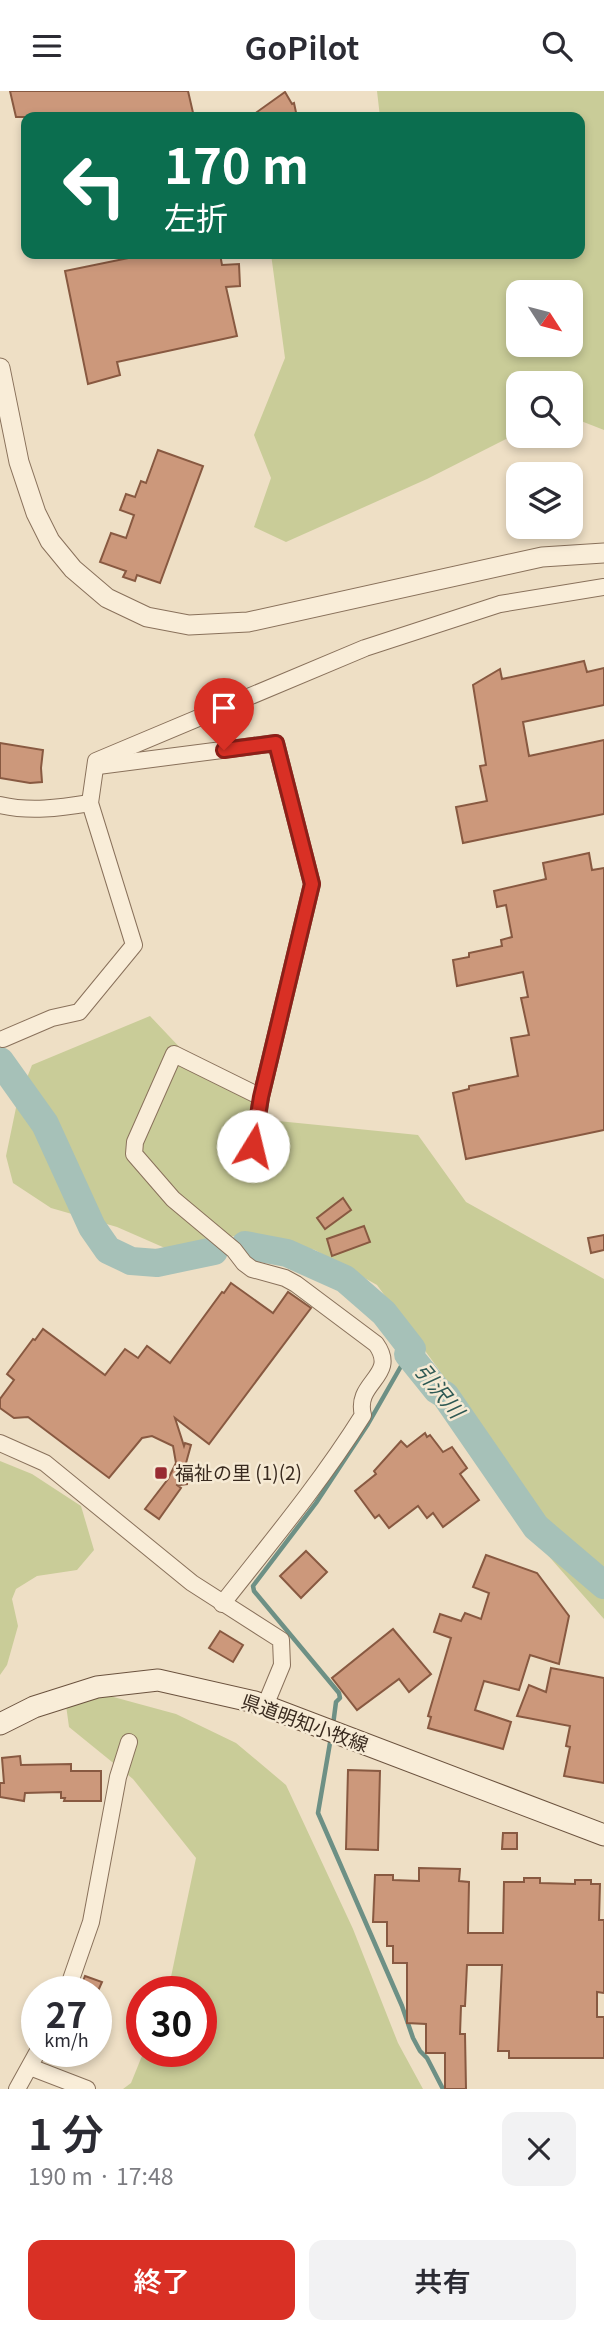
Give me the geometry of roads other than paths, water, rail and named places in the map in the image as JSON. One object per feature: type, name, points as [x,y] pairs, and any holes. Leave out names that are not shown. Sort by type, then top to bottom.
[{"type":"main road","name":"県道明知小牧線","points":[[0,1724],[34,1707],[97,1687],[158,1680],[265,1706],[604,1835]]},
{"type":"street","points":[[0,368],[19,462],[36,513],[50,541],[73,569],[107,598],[146,617],[189,625],[248,622],[542,557],[604,553]]},
{"type":"street","points":[[3,1039],[52,1018],[79,1012],[134,945],[90,803],[96,761],[365,648],[500,604],[604,587]]},
{"type":"street","points":[[95,766],[276,743],[312,884],[261,1097],[250,1171]]},
{"type":"street","points":[[0,805],[20,810],[56,809],[90,803]]},
{"type":"street","points":[[222,1604],[344,1446],[363,1415],[360,1405],[364,1393],[382,1370],[384,1361],[376,1343],[296,1284],[253,1269],[244,1263],[234,1250],[173,1199],[134,1154],[135,1142],[174,1054],[261,1097]]},
{"type":"street","points":[[0,1443],[45,1463],[192,1583],[281,1640],[282,1665],[265,1706]]},
{"type":"street","points":[[72,1976],[91,1922],[118,1777],[130,1742]]},
{"type":"street","points":[[17,2089],[30,2067],[87,2089]]},
{"type":"waterway","name":"引沢川","points":[[0,1061],[45,1124],[92,1227],[108,1250],[131,1261],[157,1263],[214,1251]]},
{"type":"waterway","name":"引沢川","points":[[245,1245],[287,1253],[345,1279],[384,1313],[412,1349],[408,1354],[437,1390],[445,1395],[536,1527],[604,1585]]},
{"type":"waterway","points":[[333,1725],[339,1693],[254,1591],[253,1586],[316,1503],[368,1424],[408,1354]]},
{"type":"waterway","points":[[331,1737],[318,1813],[402,2006],[413,2038],[443,2089]]},
{"type":"place","name":"福祉の里 (1)(2)","points":[[161,1473]]}]
